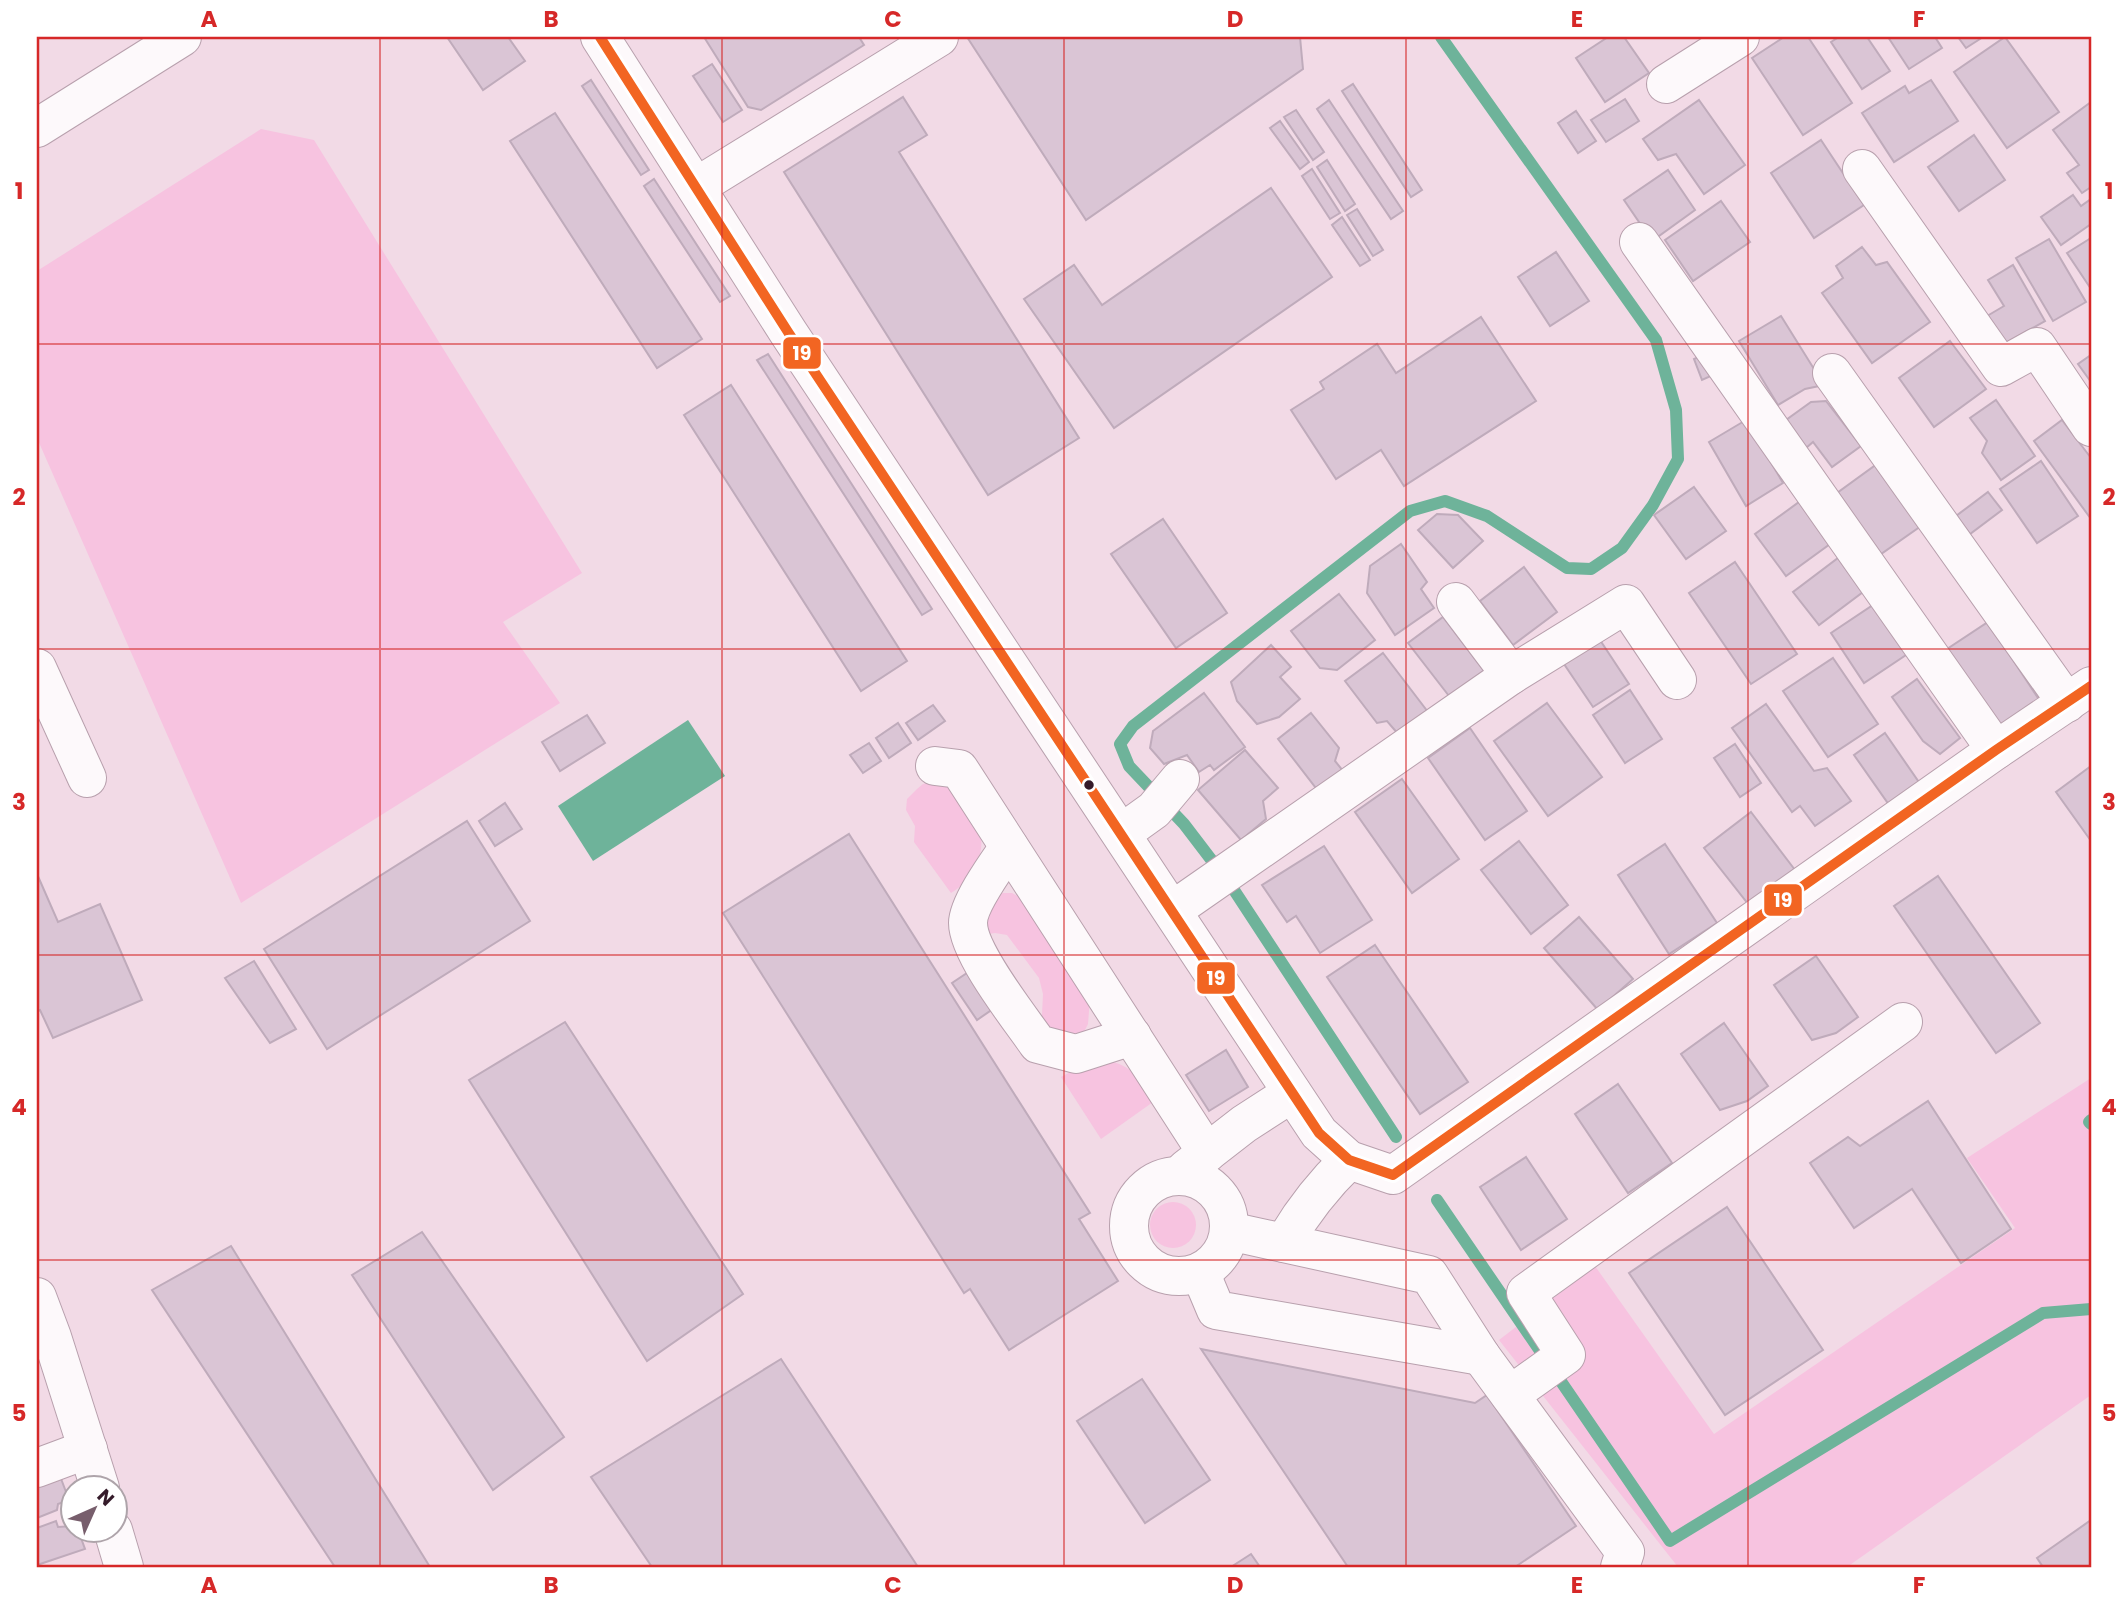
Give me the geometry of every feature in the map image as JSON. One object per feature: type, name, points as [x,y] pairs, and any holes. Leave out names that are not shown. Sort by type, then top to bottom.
[{"type":"street","points":[[37,128],[182,37]]},
{"type":"street","points":[[600,37],[788,332],[1319,1133],[1349,1160],[1393,1175],[2079,694],[1832,373]]},
{"type":"street","points":[[696,187],[939,37]]},
{"type":"street","points":[[1666,84],[1740,37]]},
{"type":"street","points":[[1862,169],[2001,367],[2037,348],[2091,427]]},
{"type":"street","points":[[1639,243],[1996,750]]},
{"type":"street","points":[[1457,602],[1511,675]]},
{"type":"street","points":[[1173,910],[1511,675],[1626,604],[1677,680]]},
{"type":"street","points":[[37,668],[87,778]]},
{"type":"street","points":[[934,766],[959,769],[1132,1036],[1192,1165],[1195,1178],[1210,1186],[1221,1199],[1228,1215],[1229,1231],[1225,1248],[1215,1262],[1200,1272],[1184,1276],[1167,1275],[1152,1268],[1140,1257],[1132,1244],[1129,1228],[1131,1212],[1138,1198],[1162,1179],[1192,1165],[1244,1124],[1292,1093]]},
{"type":"street","points":[[1122,833],[1169,793]]},
{"type":"street","points":[[1009,847],[982,887],[968,922],[978,957],[1038,1044],[1076,1054],[1132,1036]]},
{"type":"street","points":[[1510,1395],[1553,1364],[1526,1293],[1903,1022]]},
{"type":"street","points":[[1284,1243],[1301,1214],[1349,1160]]},
{"type":"street","points":[[1229,1231],[1429,1275],[1481,1356],[1625,1552],[1619,1567]]},
{"type":"street","points":[[1200,1272],[1216,1310],[1481,1356]]},
{"type":"street","points":[[37,1297],[95,1474]]},
{"type":"street","points":[[37,1468],[88,1450]]},
{"type":"street","points":[[117,1544],[124,1567]]},
{"type":"shaded area","points":[[261,129],[314,140],[582,573],[503,622],[560,703],[241,903],[37,438],[37,271]]},
{"type":"shaded area","points":[[688,720],[725,776],[593,861],[558,806]]},
{"type":"shaded area","points":[[933,782],[952,786],[974,818],[981,839],[978,861],[964,882],[951,893],[914,842],[915,826],[906,810],[907,799],[923,784]]},
{"type":"shaded area","points":[[1003,893],[1012,893],[1027,901],[1090,998],[1088,1024],[1084,1032],[1073,1038],[1041,1035],[1043,994],[1039,978],[1007,935],[982,935],[991,899]]},
{"type":"shaded area","points":[[1106,1061],[1122,1065],[1135,1075],[1153,1102],[1101,1139],[1061,1077],[1076,1069]]},
{"type":"shaded area","points":[[2091,1078],[2091,1395],[1847,1567],[1678,1567],[1499,1340],[1595,1266],[1714,1434],[2015,1228],[1967,1158]]},
{"type":"shaded area","points":[[1173,1202],[1189,1209],[1196,1225],[1189,1241],[1173,1248],[1157,1241],[1150,1225],[1157,1209]]},
{"type":"building","points":[[447,37],[508,37],[525,61],[483,90]]},
{"type":"building","points":[[704,37],[859,37],[864,45],[761,110],[748,107]]},
{"type":"building","points":[[967,37],[1300,37],[1303,69],[1086,220]]},
{"type":"building","points":[[1608,37],[1624,37],[1649,73],[1605,102],[1576,58]]},
{"type":"building","points":[[1784,37],[1808,37],[1852,103],[1803,135],[1752,58]]},
{"type":"building","points":[[1839,37],[1867,37],[1890,71],[1862,89],[1831,42]]},
{"type":"building","points":[[1888,37],[1935,37],[1942,48],[1909,69]]},
{"type":"building","points":[[1958,37],[1983,37],[1966,48]]},
{"type":"building","points":[[2005,37],[2059,112],[2007,148],[1954,72]]},
{"type":"building","points":[[712,64],[742,110],[723,122],[693,76]]},
{"type":"building","points":[[591,80],[649,170],[641,175],[582,86]]},
{"type":"building","points":[[1931,80],[1958,121],[1894,162],[1862,113],[1905,86],[1909,93]]},
{"type":"building","points":[[1353,84],[1422,190],[1411,197],[1342,91]]},
{"type":"building","points":[[903,97],[927,135],[899,152],[1079,438],[988,495],[784,172]]},
{"type":"building","points":[[1625,99],[1639,121],[1606,142],[1591,120]]},
{"type":"building","points":[[1329,100],[1403,211],[1391,219],[1317,109]]},
{"type":"building","points":[[1699,100],[1745,165],[1704,194],[1676,154],[1658,160],[1643,139]]},
{"type":"building","points":[[2091,102],[2091,187],[2082,193],[2067,173],[2079,165],[2053,130]]},
{"type":"building","points":[[1296,110],[1324,152],[1313,160],[1284,117]]},
{"type":"building","points":[[1576,111],[1596,141],[1578,153],[1558,123]]},
{"type":"building","points":[[555,113],[702,339],[657,368],[510,141]]},
{"type":"building","points":[[1280,121],[1309,162],[1300,169],[1270,128]]},
{"type":"building","points":[[1974,135],[2005,180],[1959,211],[1928,167]]},
{"type":"building","points":[[1821,140],[1864,205],[1814,238],[1771,173]]},
{"type":"building","points":[[1327,160],[1355,204],[1345,211],[1317,167]]},
{"type":"building","points":[[1312,169],[1340,213],[1330,219],[1302,176]]},
{"type":"building","points":[[1668,170],[1695,210],[1652,241],[1624,200]]},
{"type":"building","points":[[654,179],[730,296],[720,302],[644,186]]},
{"type":"building","points":[[1271,188],[1332,277],[1114,428],[1024,299],[1074,265],[1102,305]]},
{"type":"building","points":[[2073,195],[2081,206],[2091,199],[2091,224],[2061,245],[2041,217]]},
{"type":"building","points":[[1721,201],[1750,242],[1693,281],[1665,240]]},
{"type":"building","points":[[1357,209],[1383,250],[1373,256],[1347,215]]},
{"type":"building","points":[[1342,217],[1370,260],[1360,266],[1332,225]]},
{"type":"building","points":[[2091,238],[2091,289],[2067,253]]},
{"type":"building","points":[[2049,239],[2086,302],[2053,321],[2016,258]]},
{"type":"building","points":[[1862,247],[1876,265],[1887,262],[1930,322],[1872,363],[1822,293],[1843,278],[1836,266]]},
{"type":"building","points":[[1556,252],[1589,301],[1550,326],[1518,277]]},
{"type":"building","points":[[2013,265],[2045,321],[1999,347],[1982,319],[2004,306],[1988,280]]},
{"type":"building","points":[[1781,316],[1824,385],[1805,389],[1778,405],[1739,341]]},
{"type":"building","points":[[1481,317],[1536,401],[1404,486],[1381,450],[1336,479],[1291,410],[1324,389],[1320,382],[1377,344],[1396,373]]},
{"type":"building","points":[[1950,341],[1986,389],[1934,427],[1899,378]]},
{"type":"building","points":[[768,354],[932,609],[922,615],[757,360]]},
{"type":"building","points":[[1705,354],[1713,375],[1702,380],[1694,359]]},
{"type":"building","points":[[2091,355],[2091,382],[2078,364]]},
{"type":"building","points":[[731,385],[907,661],[861,691],[684,415]]},
{"type":"building","points":[[1996,400],[2035,456],[2001,480],[1982,453],[1987,441],[1970,418]]},
{"type":"building","points":[[1826,401],[1861,446],[1832,467],[1813,442],[1806,448],[1786,420],[1811,402]]},
{"type":"building","points":[[1746,420],[1783,483],[1746,506],[1709,442]]},
{"type":"building","points":[[2062,420],[2091,458],[2091,519],[2034,441]]},
{"type":"building","points":[[2041,461],[2078,516],[2037,543],[2000,489]]},
{"type":"building","points":[[1877,464],[1921,526],[1881,554],[1837,493]]},
{"type":"building","points":[[1694,487],[1726,531],[1686,559],[1654,515]]},
{"type":"building","points":[[1988,492],[2002,510],[1970,534],[1956,516]]},
{"type":"building","points":[[1799,502],[1830,544],[1786,576],[1755,534]]},
{"type":"building","points":[[1437,514],[1458,515],[1483,541],[1453,568],[1418,530]]},
{"type":"building","points":[[1163,519],[1227,613],[1176,648],[1111,554]]},
{"type":"building","points":[[1401,544],[1427,582],[1421,589],[1434,608],[1395,635],[1367,593],[1370,566]]},
{"type":"building","points":[[1838,558],[1863,592],[1819,625],[1793,592]]},
{"type":"building","points":[[1735,562],[1797,654],[1751,684],[1689,593]]},
{"type":"building","points":[[1524,567],[1557,612],[1513,645],[1480,601]]},
{"type":"building","points":[[1339,594],[1375,640],[1337,670],[1320,668],[1291,631]]},
{"type":"building","points":[[1876,603],[1909,653],[1864,683],[1831,633]]},
{"type":"building","points":[[1443,617],[1484,671],[1449,696],[1408,643]]},
{"type":"building","points":[[1988,622],[2040,701],[1995,729],[1944,651]]},
{"type":"building","points":[[1598,637],[1629,684],[1593,707],[1562,661]]},
{"type":"building","points":[[1271,645],[1291,667],[1280,677],[1300,699],[1279,717],[1257,724],[1237,701],[1231,682]]},
{"type":"building","points":[[1383,653],[1428,712],[1399,735],[1387,721],[1377,723],[1345,681]]},
{"type":"building","points":[[1833,658],[1878,724],[1828,757],[1783,691]]},
{"type":"building","points":[[1917,679],[1960,738],[1940,754],[1923,741],[1892,697]]},
{"type":"building","points":[[1630,690],[1662,739],[1625,763],[1593,715]]},
{"type":"building","points":[[1204,693],[1245,747],[1214,770],[1210,765],[1199,772],[1187,755],[1164,764],[1150,748],[1153,731]]},
{"type":"building","points":[[1547,703],[1602,777],[1548,816],[1494,741]]},
{"type":"building","points":[[1766,704],[1814,771],[1827,768],[1851,801],[1815,826],[1800,806],[1792,812],[1732,728]]},
{"type":"building","points":[[933,705],[945,721],[918,740],[906,723]]},
{"type":"building","points":[[1311,713],[1339,748],[1335,761],[1344,772],[1319,792],[1278,739]]},
{"type":"building","points":[[587,715],[605,743],[560,771],[542,742]]},
{"type":"building","points":[[898,723],[911,743],[889,758],[876,738]]},
{"type":"building","points":[[1470,728],[1527,811],[1485,840],[1428,758]]},
{"type":"building","points":[[1885,733],[1923,788],[1892,809],[1854,755]]},
{"type":"building","points":[[869,743],[881,761],[863,773],[850,755]]},
{"type":"building","points":[[1735,744],[1761,783],[1740,797],[1714,758]]},
{"type":"building","points":[[1245,750],[1278,788],[1263,801],[1266,819],[1241,840],[1198,790]]},
{"type":"building","points":[[2091,766],[2091,841],[2056,792]]},
{"type":"building","points":[[1402,779],[1459,859],[1412,893],[1355,812]]},
{"type":"building","points":[[505,803],[522,829],[495,846],[479,821]]},
{"type":"building","points":[[1751,812],[1795,870],[1749,905],[1704,848]]},
{"type":"building","points":[[467,821],[530,921],[327,1049],[264,949]]},
{"type":"building","points":[[849,834],[1090,1213],[1079,1219],[1118,1281],[1009,1350],[970,1289],[964,1293],[723,913]]},
{"type":"building","points":[[1519,841],[1568,905],[1531,934],[1481,870]]},
{"type":"building","points":[[1665,844],[1717,923],[1669,954],[1618,875]]},
{"type":"building","points":[[1324,846],[1372,920],[1320,953],[1296,916],[1287,922],[1262,885]]},
{"type":"building","points":[[37,874],[58,922],[100,904],[142,1000],[53,1038],[40,1010],[37,1011]]},
{"type":"building","points":[[1938,876],[2040,1023],[1996,1053],[1894,906]]},
{"type":"building","points":[[1579,917],[1633,979],[1598,1010],[1544,948]]},
{"type":"building","points":[[1375,945],[1468,1082],[1420,1114],[1327,977]]},
{"type":"building","points":[[994,955],[1019,991],[977,1020],[952,983]]},
{"type":"building","points":[[1816,956],[1858,1017],[1836,1033],[1812,1040],[1774,985]]},
{"type":"building","points":[[254,961],[296,1029],[270,1043],[225,978]]},
{"type":"building","points":[[565,1022],[743,1294],[647,1361],[469,1080]]},
{"type":"building","points":[[1724,1023],[1768,1086],[1747,1101],[1720,1110],[1681,1054]]},
{"type":"building","points":[[1226,1050],[1248,1087],[1209,1111],[1186,1075]]},
{"type":"building","points":[[1618,1084],[1672,1163],[1628,1193],[1575,1114]]},
{"type":"building","points":[[1928,1101],[2011,1229],[1961,1263],[1912,1189],[1854,1228],[1810,1163],[1848,1137],[1860,1146]]},
{"type":"building","points":[[1526,1157],[1567,1219],[1521,1250],[1480,1187]]},
{"type":"building","points":[[1727,1207],[1823,1350],[1725,1415],[1629,1273]]},
{"type":"building","points":[[422,1232],[564,1437],[493,1490],[352,1275]]},
{"type":"building","points":[[231,1246],[430,1567],[335,1567],[152,1290]]},
{"type":"building","points":[[1201,1349],[1475,1403],[1487,1395],[1576,1526],[1515,1567],[1348,1567]]},
{"type":"building","points":[[781,1359],[918,1567],[652,1567],[591,1477]]},
{"type":"building","points":[[1142,1379],[1210,1480],[1145,1523],[1077,1421]]},
{"type":"building","points":[[60,1476],[60,1503],[57,1510],[37,1518],[37,1485]]},
{"type":"building","points":[[2091,1520],[2091,1567],[2043,1567],[2037,1558]]},
{"type":"building","points":[[56,1521],[60,1527],[60,1544],[83,1544],[85,1549],[37,1565],[37,1528]]},
{"type":"building","points":[[1251,1554],[1260,1567],[1231,1567]]},
{"type":"waterway","points":[[1213,862],[1184,824],[1129,766],[1120,744],[1133,726],[1410,511],[1445,501],[1487,516],[1567,568],[1591,569],[1622,548],[1653,505],[1678,459],[1676,410],[1656,340],[1441,37]]},
{"type":"waterway","points":[[1232,887],[1396,1137]]},
{"type":"waterway","points":[[2091,1120],[2091,1124]]},
{"type":"waterway","points":[[1437,1200],[1670,1541],[2043,1313],[2091,1309]]},
{"type":"transit line","name":"19","points":[[600,37],[788,332],[1319,1133],[1349,1160],[1393,1175],[2091,686]]}]
